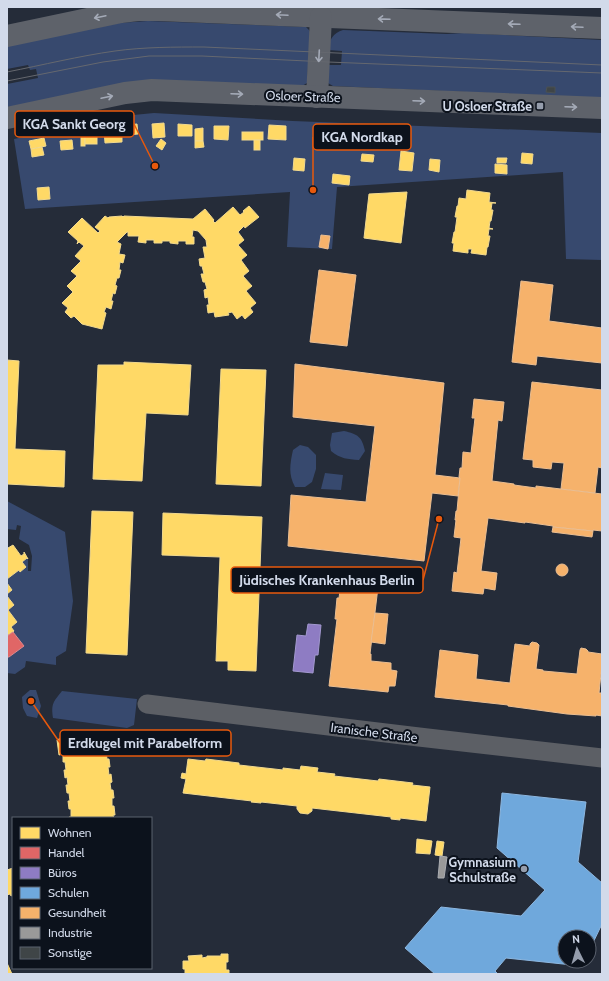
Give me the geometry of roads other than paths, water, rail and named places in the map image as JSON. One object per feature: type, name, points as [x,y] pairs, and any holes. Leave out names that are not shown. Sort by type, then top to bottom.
[{"type":"main road","points":[[7,36],[121,12],[138,10],[602,28]]},
{"type":"main road","points":[[317,97],[321,17]]},
{"type":"main road","name":"Osloer Straße","points":[[7,118],[138,91],[166,90],[602,108]]},
{"type":"street","name":"Iranische Straße","points":[[147,704],[602,758]]},
{"type":"tram line","points":[[7,72],[115,51],[182,47],[602,65]]},
{"type":"tram line","points":[[7,81],[103,62],[149,56],[202,56],[602,73]]},
{"type":"place","name":"U Osloer Straße","points":[[540,106]]},
{"type":"place","name":"KGA Sankt Georg","points":[[155,166]]},
{"type":"place","name":"KGA Nordkap","points":[[313,190]]},
{"type":"place","name":"Jüdisches Krankenhaus Berlin","points":[[439,519]]},
{"type":"place","name":"Erdkugel mit Parabelform","points":[[31,701]]},
{"type":"place","name":"Gymnasium Schulstraße","points":[[524,869]]}]
